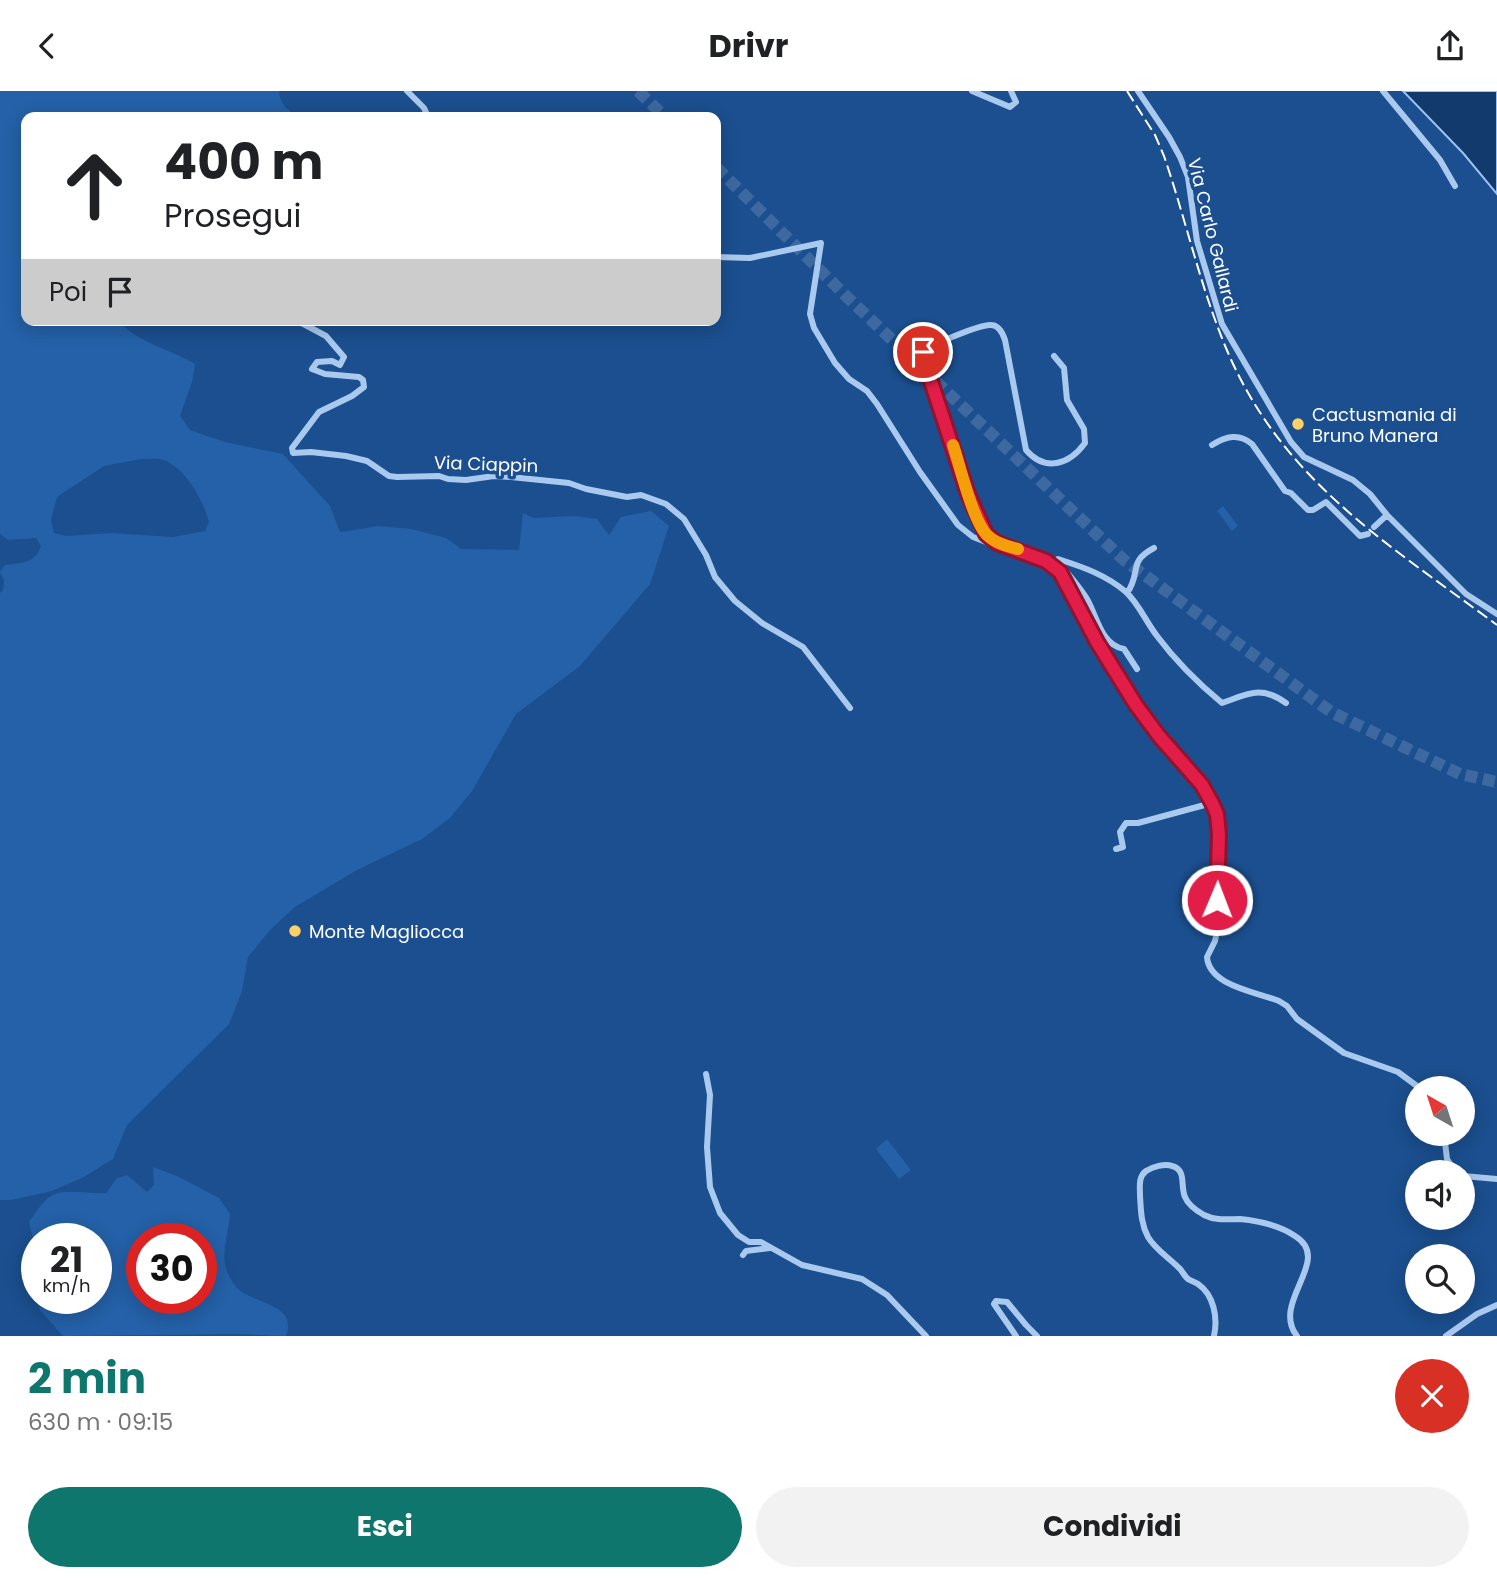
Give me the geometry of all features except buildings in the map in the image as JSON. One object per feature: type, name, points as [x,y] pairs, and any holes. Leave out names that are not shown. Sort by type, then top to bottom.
[{"type":"street","points":[[407,91],[426,112]]},
{"type":"street","points":[[972,91],[1010,107],[1016,102],[1011,91]]},
{"type":"street","name":"Via Carlo Gallardi","points":[[1138,91],[1180,157],[1188,177],[1197,241],[1222,324],[1297,451],[1314,464],[1353,480],[1370,493],[1387,516],[1466,594],[1497,614]]},
{"type":"street","points":[[1383,91],[1440,160],[1455,185]]},
{"type":"street","points":[[721,257],[750,258],[821,243],[810,314],[814,328],[835,363],[849,379],[867,391],[877,404],[958,525],[973,537],[1012,552],[1085,567],[1103,575],[1135,601],[1164,645],[1222,703],[1235,696],[1264,691],[1286,703]]},
{"type":"street","points":[[1029,556],[1021,550],[997,543],[986,534],[968,494],[923,352],[928,347],[972,330],[990,324],[996,327],[1005,340],[1026,450],[1046,464],[1065,459],[1079,451],[1085,443],[1084,429],[1067,400],[1064,368],[1054,356]]},
{"type":"street","name":"Via Ciappin","points":[[307,326],[326,336],[344,357],[340,365],[324,360],[317,362],[312,369],[325,374],[359,377],[363,380],[363,387],[352,396],[319,412],[292,448],[293,453],[311,452],[368,461],[389,476],[439,476],[467,480],[494,476],[569,483],[618,496],[642,495],[666,505],[684,519],[706,555],[715,577],[735,601],[762,623],[803,647],[850,708]]},
{"type":"street","points":[[1212,445],[1225,437],[1246,439],[1285,491],[1291,493],[1308,510],[1326,502],[1360,536],[1368,534]]},
{"type":"street","points":[[1374,527],[1387,516]]},
{"type":"street","points":[[1127,593],[1136,579],[1139,558],[1154,548]]},
{"type":"street","points":[[1053,562],[1086,596],[1111,645],[1124,649],[1137,669]]},
{"type":"street","points":[[1053,562],[1065,579],[1097,642],[1136,705],[1202,785],[1217,814],[1218,926],[1215,941],[1207,957],[1214,975],[1225,982],[1279,1001],[1287,1006],[1297,1019],[1345,1053],[1390,1068],[1405,1078]]},
{"type":"street","points":[[1116,849],[1123,847],[1120,832],[1126,823],[1138,823],[1212,803]]},
{"type":"street","points":[[706,1074],[710,1095],[707,1147],[710,1187],[720,1213],[738,1235],[749,1242],[761,1242],[802,1265],[862,1279],[887,1295],[926,1336]]},
{"type":"street","points":[[1214,1336],[1217,1323],[1207,1294],[1162,1254],[1149,1239],[1142,1222],[1142,1177],[1147,1171],[1164,1165],[1176,1168],[1182,1174],[1184,1195],[1190,1205],[1204,1215],[1216,1219],[1238,1219],[1276,1225],[1300,1238],[1306,1245],[1310,1253],[1308,1264],[1290,1312],[1289,1322],[1297,1336]]},
{"type":"street","points":[[1475,1177],[1497,1179]]},
{"type":"street","points":[[743,1255],[746,1251],[772,1248]]},
{"type":"street","points":[[1016,1336],[998,1312],[994,1304],[996,1301],[1007,1302],[1013,1306],[1037,1336]]},
{"type":"street","points":[[1446,1336],[1477,1314],[1497,1305]]},
{"type":"shaded area","points":[[0,91],[279,91],[281,101],[292,112],[21,112],[21,326],[124,326],[144,340],[195,364],[192,382],[180,416],[190,430],[225,442],[283,454],[330,506],[340,532],[378,526],[412,529],[446,538],[461,549],[519,550],[523,513],[533,518],[574,516],[597,519],[609,535],[621,517],[651,511],[669,526],[650,584],[580,666],[516,714],[472,791],[450,818],[422,839],[357,870],[295,907],[270,930],[248,957],[242,991],[229,1024],[127,1125],[113,1159],[84,1177],[52,1191],[0,1200],[0,593],[4,581],[0,572],[5,565],[32,559],[41,546],[36,538],[8,540],[0,534]],"holes":[[[155,459],[172,464],[198,495],[209,522],[205,531],[173,537],[111,533],[66,536],[54,533],[51,520],[57,497],[104,466]]]},
{"type":"shaded area","points":[[1403,91],[1497,91],[1497,194],[1463,153]]},
{"type":"shaded area","points":[[1223,506],[1238,526],[1232,531],[1217,511]]},
{"type":"shaded area","points":[[887,1139],[911,1170],[899,1179],[876,1149]]},
{"type":"shaded area","points":[[153,1167],[219,1198],[230,1214],[224,1256],[228,1274],[235,1286],[244,1293],[272,1306],[286,1317],[286,1336],[63,1336],[44,1314],[112,1314],[112,1223],[29,1222],[51,1196],[63,1192],[106,1193],[117,1178],[127,1175],[147,1192],[154,1185]]},
{"type":"tunnel","points":[[638,91],[660,112]]},
{"type":"tunnel","points":[[721,172],[847,297],[1124,560],[1331,712],[1460,774],[1497,782]]},
{"type":"railway","points":[[1127,91],[1155,135],[1164,156],[1208,301],[1226,348],[1249,394],[1276,436],[1341,506],[1416,566],[1497,625]]},
{"type":"slow traffic","points":[[953,445],[968,494],[986,534],[997,543],[1018,549]]},
{"type":"place","name":"Cactusmania di Bruno Manera","points":[[1298,424]]},
{"type":"place","name":"Monte Magliocca","points":[[295,931]]},
{"type":"route","points":[[923,352],[968,494],[986,534],[997,543],[1046,561],[1060,572],[1097,642],[1136,705],[1202,785],[1212,803],[1217,814],[1219,835],[1217,900]]}]
